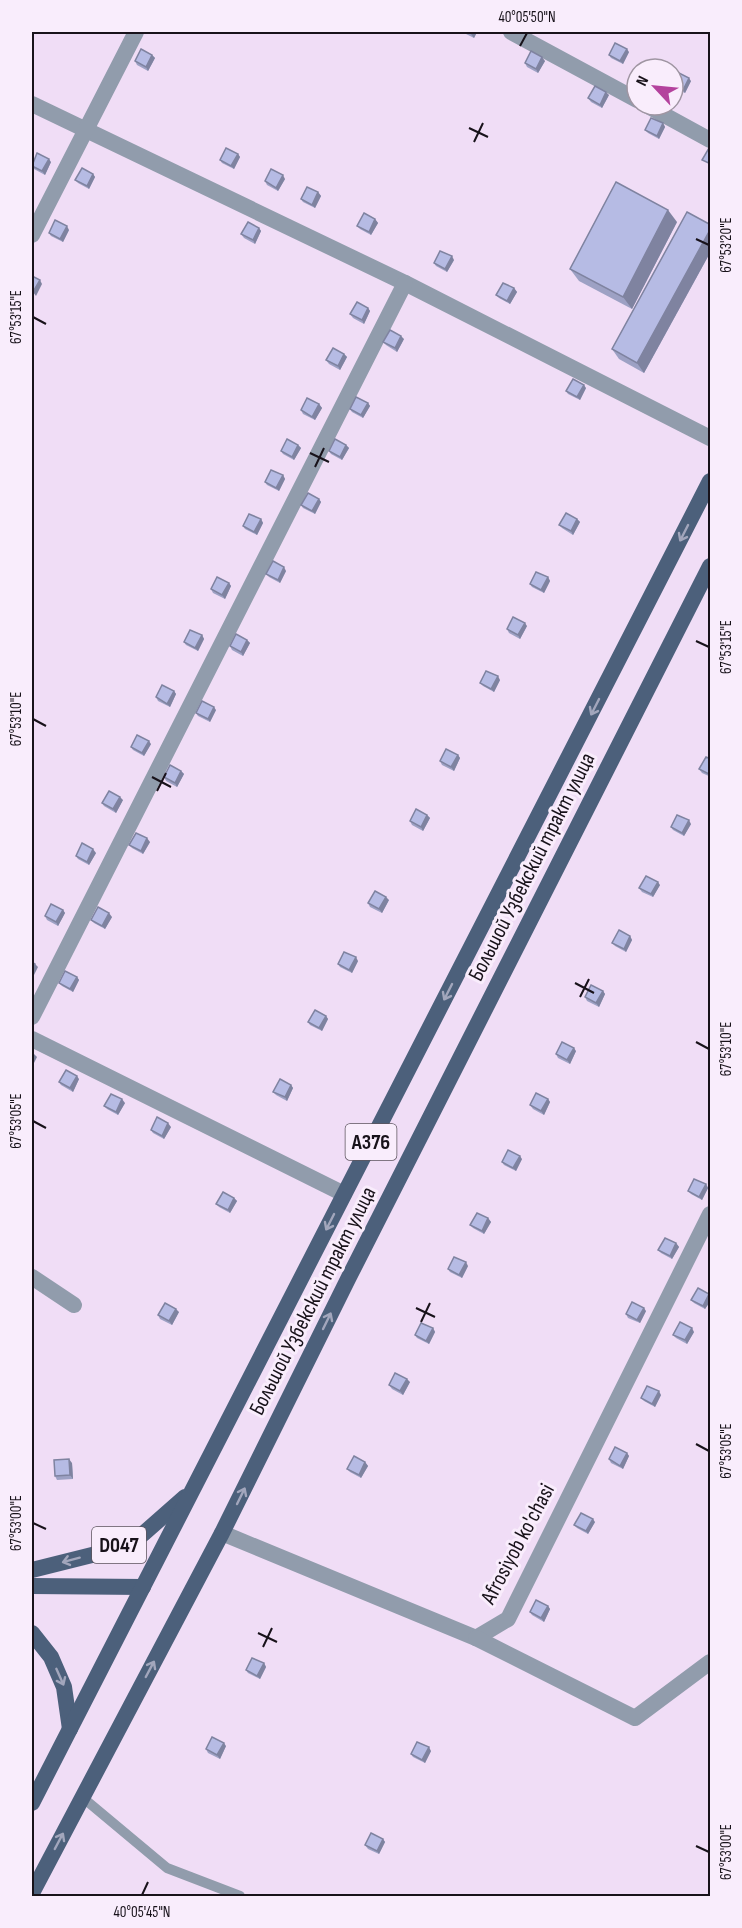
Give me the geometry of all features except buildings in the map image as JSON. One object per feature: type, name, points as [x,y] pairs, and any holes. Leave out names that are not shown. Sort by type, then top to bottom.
[{"type":"main road","name":"Большой Узбекский тракт улица","points":[[32,1803],[711,481]]},
{"type":"main road","name":"Большой Узбекский тракт улица","points":[[32,1893],[222,1533],[349,1277],[711,566]]},
{"type":"main road","name":"D047","points":[[32,1570],[104,1552],[143,1534],[192,1491]]},
{"type":"main road","name":"D047","points":[[32,1586],[143,1587]]},
{"type":"main road","points":[[32,1633],[51,1657],[64,1687],[70,1729]]},
{"type":"street","points":[[32,235],[136,32]]},
{"type":"street","points":[[511,32],[625,94]]},
{"type":"street","points":[[32,104],[405,283],[711,438]]},
{"type":"street","points":[[668,117],[711,140]]},
{"type":"street","points":[[32,1017],[405,283]]},
{"type":"street","points":[[32,1039],[344,1194]]},
{"type":"street","name":"Afrosiyob ko'chasi","points":[[476,1638],[508,1619],[711,1214]]},
{"type":"street","points":[[32,1277],[74,1305]]},
{"type":"street","points":[[222,1533],[476,1638],[635,1718],[711,1662]]},
{"type":"lane","points":[[82,1797],[167,1868],[240,1896]]}]
